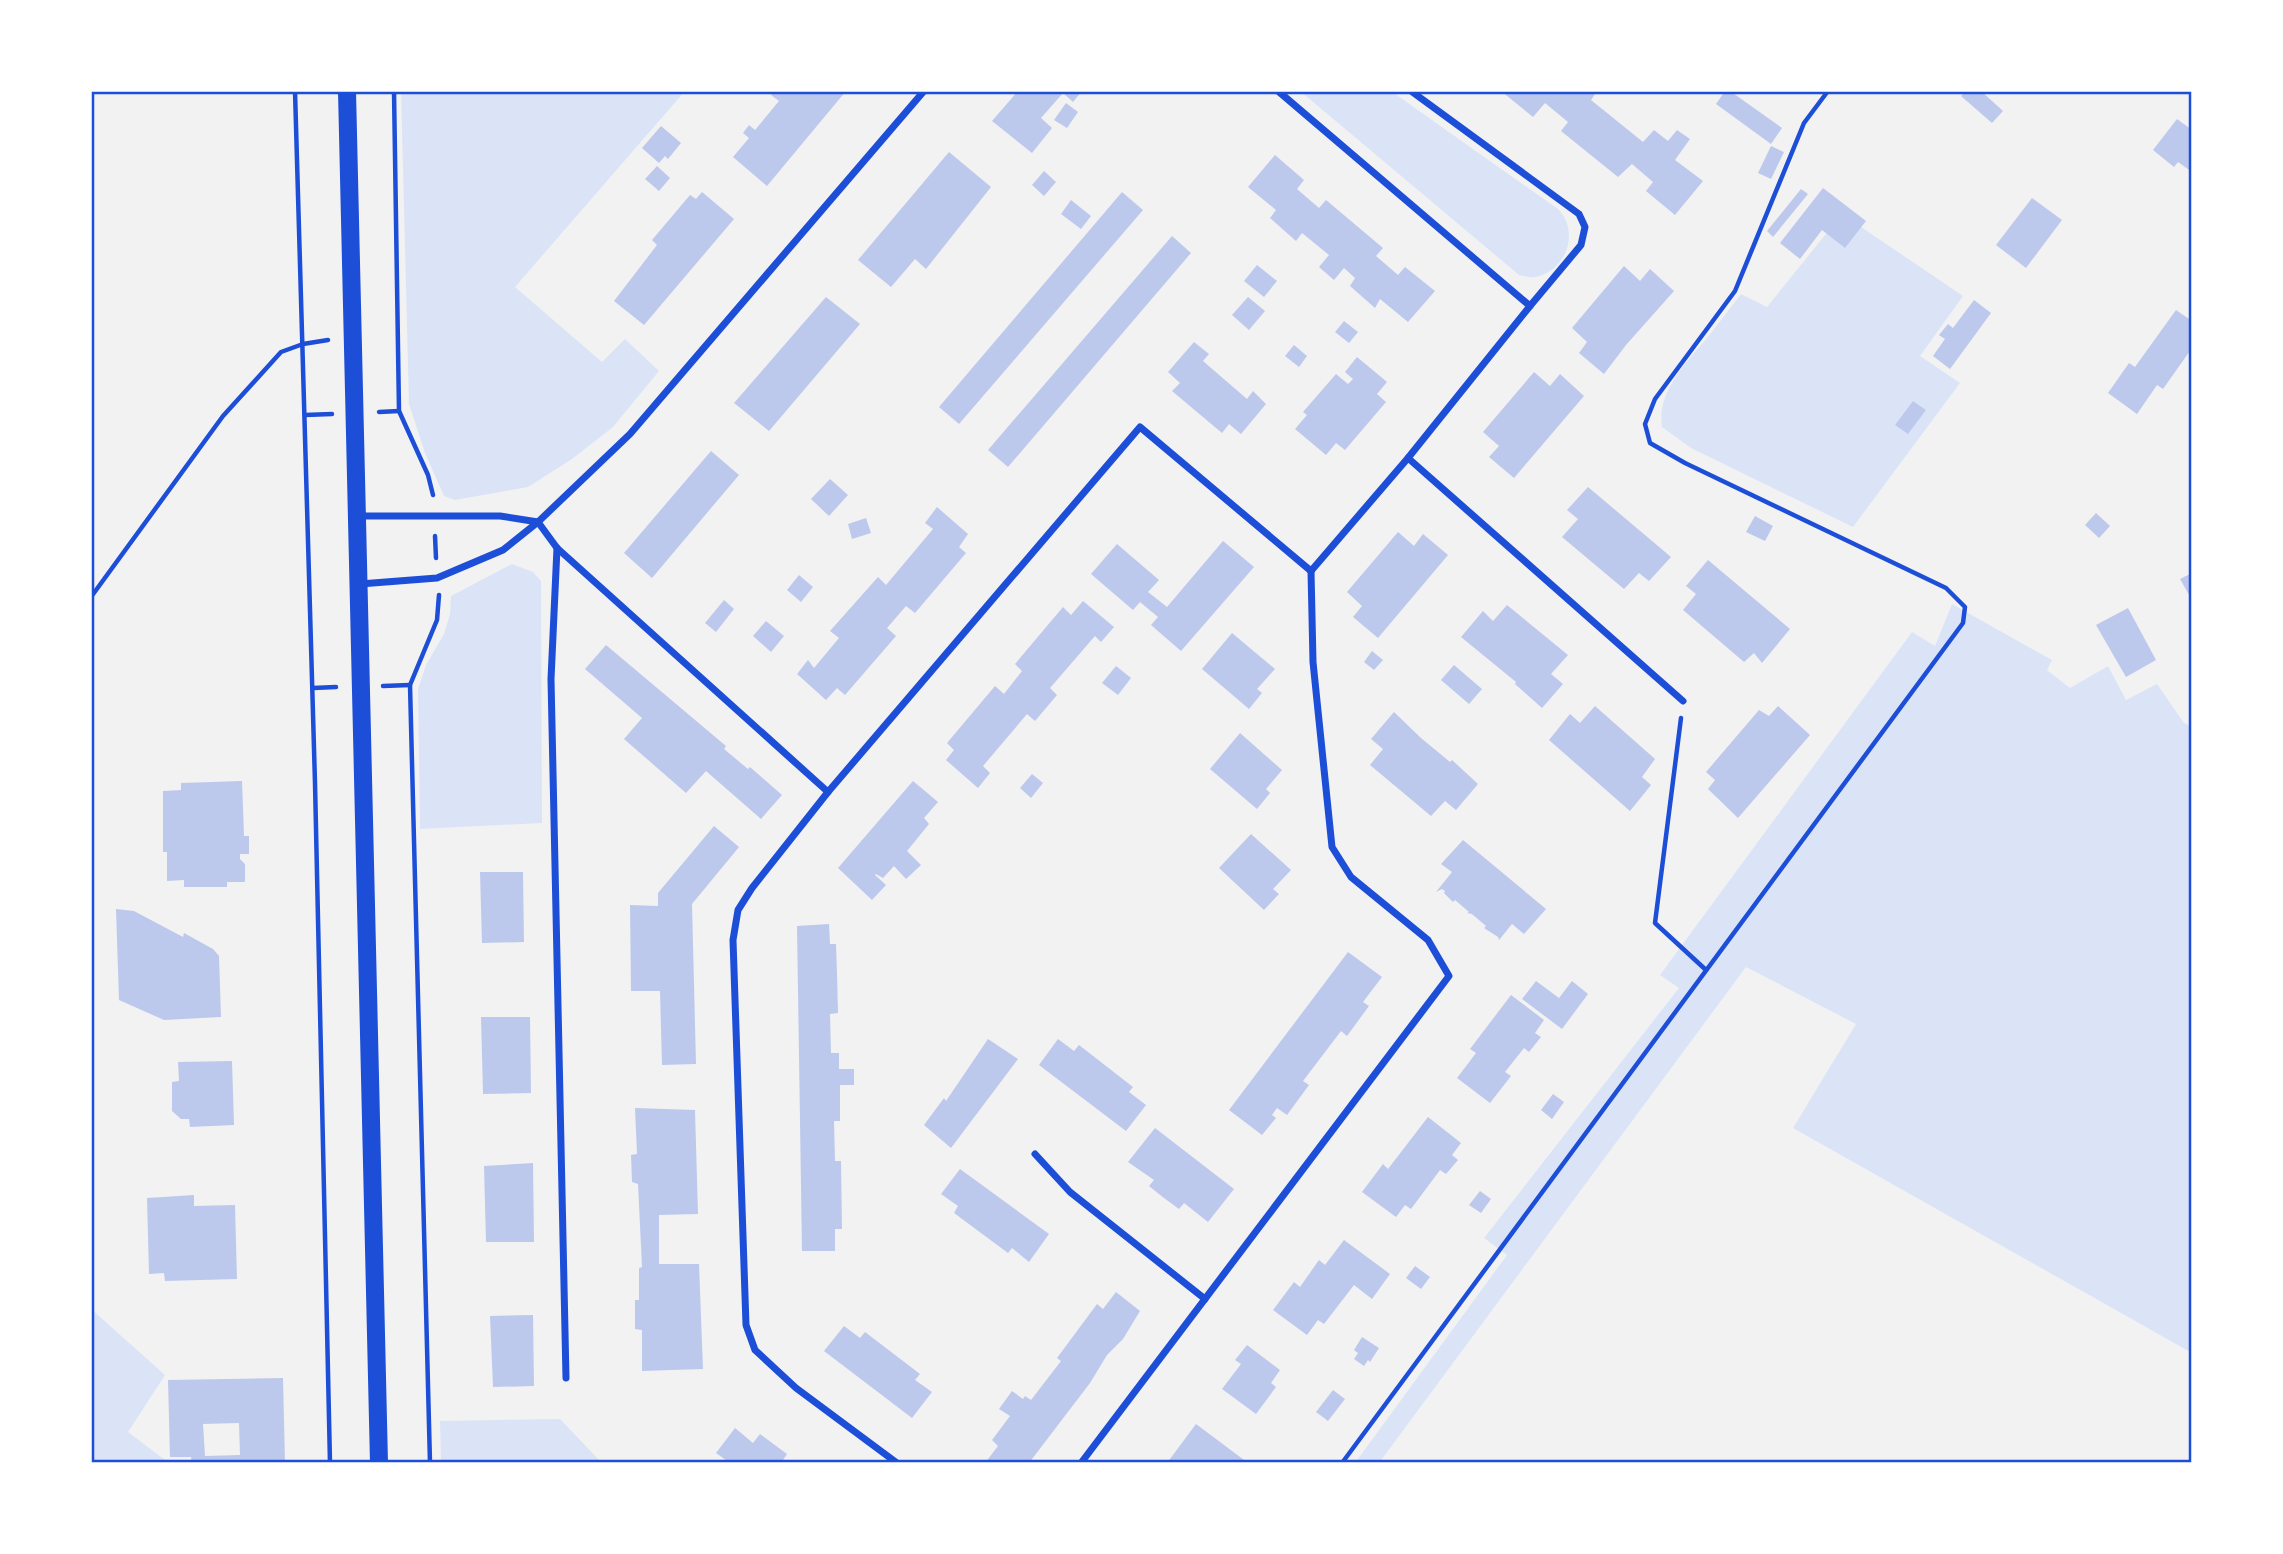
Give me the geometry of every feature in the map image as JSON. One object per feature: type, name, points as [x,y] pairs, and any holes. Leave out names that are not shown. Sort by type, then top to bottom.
[{"type":"main road","points":[[347,91],[379,1463]]},
{"type":"street","points":[[358,584],[437,578],[503,550],[538,522],[631,434],[924,91]]},
{"type":"street","points":[[1278,91],[1530,306]]},
{"type":"street","points":[[1081,1463],[1449,976],[1428,940],[1351,877],[1332,847],[1313,662],[1311,571],[1408,458],[1581,245],[1585,227],[1579,214],[1411,91]]},
{"type":"street","points":[[897,1463],[796,1388],[755,1350],[746,1325],[733,940],[738,910],[752,888],[828,792],[1140,427],[1311,571]]},
{"type":"street","points":[[1408,458],[1683,701]]},
{"type":"street","points":[[357,516],[500,516],[538,522],[557,548],[828,792]]},
{"type":"street","points":[[557,548],[551,679],[566,1378]]},
{"type":"street","points":[[1035,1154],[1070,1192],[1205,1299]]},
{"type":"path","points":[[295,91],[316,810],[330,1463]]},
{"type":"path","points":[[394,91],[400,411],[428,475],[433,494],[440,602],[437,621],[410,685],[430,1463]]},
{"type":"path","points":[[1342,1463],[1963,624],[1965,607],[1946,588],[1685,463],[1650,443],[1645,424],[1655,399],[1735,292],[1804,123],[1828,91]]},
{"type":"path","points":[[91,597],[223,416],[281,352],[303,344]]},
{"type":"path","points":[[1683,701],[1655,923],[1706,970]]},
{"type":"shaded area","points":[[401,91],[685,91],[515,287],[602,362],[625,339],[659,371],[613,427],[572,459],[528,487],[455,500],[444,496],[425,453],[409,404]]},
{"type":"shaded area","points":[[1300,91],[1391,91],[1558,209],[1565,218],[1569,238],[1562,258],[1556,267],[1547,273],[1534,277],[1519,275]]},
{"type":"shaded area","points":[[1842,214],[1963,296],[1920,356],[1960,383],[1853,527],[1691,448],[1662,427],[1664,400],[1676,376],[1741,294],[1767,307]]},
{"type":"shaded area","points":[[512,564],[533,572],[541,581],[542,823],[420,829],[418,689],[426,665],[444,634],[450,614],[451,596]]},
{"type":"shaded area","points":[[1952,604],[2052,660],[2047,670],[2070,688],[2108,666],[2126,700],[2157,684],[2184,723],[2192,727],[2192,1353],[1793,1128],[1856,1024],[1746,967],[1379,1463],[1355,1463],[1507,1255],[1484,1238],[1679,988],[1660,975],[1912,632],[1935,646]]},
{"type":"shaded area","points":[[91,1309],[165,1375],[128,1432],[169,1463],[91,1463]]},
{"type":"shaded area","points":[[560,1419],[602,1463],[441,1463],[440,1421]]},
{"type":"building","points":[[775,91],[846,91],[767,186],[733,157],[749,138],[743,133],[749,125],[755,130],[779,101],[771,95]]},
{"type":"building","points":[[1018,91],[1082,91],[1073,102],[1063,93],[1041,118],[1052,128],[1032,153],[992,121]]},
{"type":"building","points":[[1501,91],[1597,91],[1591,100],[1643,142],[1654,130],[1668,141],[1677,130],[1690,139],[1675,160],[1703,181],[1675,215],[1646,191],[1653,182],[1632,164],[1618,177],[1561,131],[1568,122],[1545,103],[1533,117]]},
{"type":"building","points":[[1725,91],[1730,91],[1782,128],[1771,144],[1716,104]]},
{"type":"building","points":[[1966,91],[1981,91],[2003,111],[1992,123],[1961,96]]},
{"type":"building","points":[[1066,103],[1078,112],[1067,128],[1054,120]]},
{"type":"building","points":[[2177,119],[2192,130],[2192,172],[2178,162],[2174,167],[2153,150]]},
{"type":"building","points":[[661,126],[681,143],[668,159],[665,156],[659,163],[642,148]]},
{"type":"building","points":[[1771,146],[1784,152],[1771,179],[1758,173]]},
{"type":"building","points":[[949,152],[991,187],[926,269],[915,259],[891,287],[858,260]]},
{"type":"building","points":[[1275,155],[1304,180],[1297,189],[1319,208],[1326,200],[1383,248],[1376,256],[1398,275],[1405,267],[1435,291],[1408,322],[1380,299],[1375,308],[1350,286],[1355,278],[1344,268],[1334,280],[1319,267],[1329,255],[1302,233],[1296,241],[1270,218],[1276,210],[1248,187]]},
{"type":"building","points":[[657,166],[670,178],[659,191],[645,179]]},
{"type":"building","points":[[1044,171],[1056,182],[1044,196],[1032,185]]},
{"type":"building","points":[[1823,188],[1866,221],[1845,248],[1822,230],[1800,259],[1780,243]]},
{"type":"building","points":[[1801,189],[1808,194],[1773,237],[1767,231]]},
{"type":"building","points":[[702,192],[734,219],[644,325],[614,301],[657,245],[652,240],[690,195],[696,199]]},
{"type":"building","points":[[1122,192],[1143,210],[959,424],[939,407]]},
{"type":"building","points":[[2032,198],[2062,220],[2026,268],[1996,245]]},
{"type":"building","points":[[1071,200],[1091,216],[1081,229],[1061,214]]},
{"type":"building","points":[[1172,236],[1191,253],[1008,467],[988,450]]},
{"type":"building","points":[[1257,265],[1277,281],[1264,297],[1244,281]]},
{"type":"building","points":[[1624,266],[1640,281],[1650,269],[1674,291],[1604,374],[1579,353],[1587,342],[1572,328]]},
{"type":"building","points":[[826,297],[860,324],[769,431],[734,403]]},
{"type":"building","points":[[1248,297],[1265,311],[1249,330],[1232,315]]},
{"type":"building","points":[[1974,300],[1991,313],[1950,369],[1933,356],[1945,339],[1939,335],[1948,324],[1953,328]]},
{"type":"building","points":[[2176,310],[2192,321],[2192,348],[2163,389],[2157,385],[2137,414],[2108,393],[2129,363],[2135,367]]},
{"type":"building","points":[[1344,321],[1358,332],[1349,343],[1335,332]]},
{"type":"building","points":[[1194,342],[1209,354],[1203,361],[1247,399],[1253,391],[1266,404],[1241,434],[1229,424],[1222,433],[1172,391],[1180,383],[1168,372]]},
{"type":"building","points":[[1294,345],[1307,356],[1299,367],[1285,356]]},
{"type":"building","points":[[1357,357],[1387,382],[1377,394],[1386,402],[1345,450],[1336,443],[1326,455],[1295,429],[1307,415],[1303,412],[1336,374],[1348,384],[1353,379],[1345,372]]},
{"type":"building","points":[[1534,372],[1550,386],[1560,374],[1584,396],[1514,478],[1489,457],[1499,446],[1483,432]]},
{"type":"building","points":[[1913,401],[1926,410],[1908,434],[1895,425]]},
{"type":"building","points":[[711,451],[739,475],[652,578],[624,553]]},
{"type":"building","points":[[830,479],[848,495],[829,516],[811,499]]},
{"type":"building","points":[[1588,487],[1671,557],[1649,581],[1639,573],[1624,589],[1562,537],[1578,519],[1567,510]]},
{"type":"building","points":[[937,507],[968,534],[959,547],[966,553],[915,613],[906,606],[887,628],[896,636],[845,695],[837,688],[826,700],[797,674],[808,660],[814,668],[839,638],[830,631],[878,577],[886,585],[933,529],[925,523]]},
{"type":"building","points":[[2096,513],[2110,526],[2099,538],[2085,525]]},
{"type":"building","points":[[1755,516],[1773,526],[1765,541],[1746,532]]},
{"type":"building","points":[[866,518],[871,533],[852,539],[848,524]]},
{"type":"building","points":[[1398,532],[1414,546],[1423,534],[1448,555],[1378,638],[1353,617],[1362,606],[1347,592]]},
{"type":"building","points":[[1223,541],[1254,567],[1181,651],[1151,625],[1158,617],[1140,602],[1133,610],[1091,574],[1117,544],[1159,580],[1148,592],[1167,607]]},
{"type":"building","points":[[1708,560],[1790,629],[1762,663],[1754,653],[1744,662],[1683,610],[1696,594],[1686,586]]},
{"type":"building","points":[[2192,573],[2192,600],[2180,579]]},
{"type":"building","points":[[799,575],[813,587],[801,602],[787,590]]},
{"type":"building","points":[[724,600],[734,609],[716,632],[705,623]]},
{"type":"building","points":[[1083,601],[1114,627],[1101,642],[1095,636],[1050,688],[1057,695],[1035,721],[1027,714],[983,766],[990,773],[978,788],[946,760],[954,750],[947,743],[995,686],[1004,694],[1022,671],[1015,664],[1063,607],[1071,615]]},
{"type":"building","points":[[1507,605],[1568,655],[1551,674],[1563,684],[1542,708],[1515,684],[1516,682],[1461,637],[1483,611],[1493,621]]},
{"type":"building","points":[[2128,608],[2156,660],[2126,677],[2096,625]]},
{"type":"building","points":[[766,621],[784,636],[771,652],[753,636]]},
{"type":"building","points":[[1232,633],[1275,669],[1257,689],[1262,693],[1249,709],[1202,669]]},
{"type":"building","points":[[606,645],[726,746],[724,749],[782,795],[761,819],[706,771],[686,793],[624,739],[642,718],[585,669]]},
{"type":"building","points":[[1372,651],[1383,660],[1374,670],[1364,662]]},
{"type":"building","points":[[1454,665],[1482,689],[1469,704],[1441,680]]},
{"type":"building","points":[[1116,666],[1131,678],[1118,695],[1102,683]]},
{"type":"building","points":[[1595,706],[1655,759],[1642,777],[1651,785],[1630,811],[1549,740],[1570,714],[1580,723]]},
{"type":"building","points":[[1778,706],[1810,735],[1738,818],[1708,789],[1715,780],[1706,772],[1759,710],[1769,716]]},
{"type":"building","points":[[1394,712],[1421,738],[1450,762],[1452,760],[1478,784],[1456,810],[1445,801],[1431,816],[1370,765],[1383,749],[1371,739]]},
{"type":"building","points":[[1240,733],[1282,770],[1266,789],[1270,793],[1257,809],[1210,769]]},
{"type":"building","points":[[1032,774],[1043,783],[1031,798],[1020,788]]},
{"type":"building","points":[[242,781],[244,836],[249,836],[249,854],[240,854],[240,859],[245,864],[245,882],[227,882],[227,887],[184,887],[184,880],[167,881],[167,852],[163,852],[163,791],[181,790],[181,783]]},
{"type":"building","points":[[913,781],[938,802],[924,818],[929,824],[907,851],[921,865],[906,879],[894,866],[883,878],[876,874],[886,885],[872,900],[838,868]]},
{"type":"building","points":[[714,826],[739,847],[692,904],[696,1064],[662,1065],[660,991],[631,991],[630,905],[658,906],[658,893]]},
{"type":"building","points":[[1251,834],[1291,870],[1273,889],[1279,894],[1264,910],[1219,868]]},
{"type":"building","points":[[1463,840],[1546,909],[1524,934],[1512,924],[1499,940],[1472,914],[1467,913],[1469,912],[1455,900],[1453,902],[1445,891],[1442,889],[1436,892],[1452,872],[1441,864]]},
{"type":"building","points":[[480,872],[523,872],[524,942],[482,943]]},
{"type":"building","points":[[116,909],[134,911],[183,937],[184,933],[213,949],[219,956],[221,1017],[164,1020],[119,1000]]},
{"type":"building","points":[[829,924],[830,944],[836,944],[838,1013],[830,1014],[831,1053],[839,1053],[839,1069],[854,1069],[854,1085],[840,1085],[840,1121],[834,1121],[835,1161],[841,1161],[842,1229],[835,1229],[835,1251],[802,1251],[797,926]]},
{"type":"building","points":[[1348,952],[1382,977],[1363,1002],[1369,1006],[1347,1036],[1341,1031],[1303,1081],[1309,1085],[1287,1115],[1277,1108],[1272,1115],[1276,1118],[1262,1135],[1229,1110]]},
{"type":"building","points":[[1536,981],[1559,998],[1572,981],[1588,994],[1562,1029],[1522,999]]},
{"type":"building","points":[[1511,995],[1544,1020],[1535,1033],[1541,1037],[1529,1052],[1524,1048],[1505,1072],[1511,1076],[1490,1103],[1457,1078],[1476,1053],[1470,1049]]},
{"type":"building","points":[[481,1017],[530,1017],[531,1093],[483,1094]]},
{"type":"building","points":[[988,1039],[1018,1059],[951,1148],[924,1125],[944,1098],[946,1101]]},
{"type":"building","points":[[1058,1039],[1074,1051],[1079,1045],[1133,1087],[1129,1092],[1146,1105],[1126,1131],[1039,1065]]},
{"type":"building","points":[[232,1061],[234,1125],[190,1127],[189,1119],[181,1119],[172,1111],[172,1082],[179,1081],[178,1062]]},
{"type":"building","points":[[1553,1094],[1564,1102],[1552,1119],[1541,1110]]},
{"type":"building","points":[[635,1108],[695,1110],[698,1214],[659,1215],[659,1264],[699,1264],[703,1369],[642,1371],[642,1330],[635,1329],[635,1300],[639,1300],[639,1268],[642,1267],[638,1184],[632,1182],[631,1155],[637,1154]]},
{"type":"building","points":[[1428,1117],[1461,1143],[1452,1155],[1458,1160],[1446,1174],[1440,1170],[1411,1209],[1405,1205],[1396,1217],[1362,1192],[1383,1164],[1388,1169]]},
{"type":"building","points":[[1155,1128],[1234,1189],[1208,1222],[1184,1203],[1179,1209],[1164,1198],[1149,1186],[1154,1180],[1128,1162]]},
{"type":"building","points":[[533,1163],[534,1242],[486,1242],[484,1166]]},
{"type":"building","points":[[960,1169],[1049,1234],[1029,1262],[1012,1248],[1008,1253],[954,1213],[958,1206],[941,1194]]},
{"type":"building","points":[[1480,1191],[1491,1199],[1481,1213],[1469,1205]]},
{"type":"building","points":[[194,1195],[194,1206],[235,1205],[237,1279],[165,1281],[164,1273],[149,1274],[147,1198]]},
{"type":"building","points":[[1344,1240],[1390,1274],[1372,1299],[1354,1285],[1324,1324],[1318,1320],[1307,1335],[1273,1310],[1294,1282],[1300,1287],[1319,1260],[1325,1265]]},
{"type":"building","points":[[1415,1266],[1430,1277],[1421,1289],[1406,1278]]},
{"type":"building","points":[[1116,1292],[1140,1311],[1123,1339],[1107,1355],[1090,1383],[1029,1463],[985,1463],[998,1446],[992,1440],[1010,1416],[999,1409],[1012,1391],[1023,1399],[1025,1396],[1031,1400],[1061,1361],[1057,1358],[1097,1304],[1103,1309]]},
{"type":"building","points":[[533,1315],[534,1386],[493,1387],[490,1316]]},
{"type":"building","points":[[844,1326],[860,1338],[865,1332],[920,1374],[915,1380],[932,1392],[912,1418],[824,1351]]},
{"type":"building","points":[[1362,1337],[1379,1348],[1364,1366],[1354,1359],[1358,1353],[1354,1350]]},
{"type":"building","points":[[1247,1345],[1280,1370],[1271,1383],[1276,1387],[1256,1414],[1222,1389],[1241,1364],[1235,1360]]},
{"type":"building","points":[[283,1378],[285,1463],[192,1463],[191,1457],[170,1457],[168,1380]],"holes":[[[239,1423],[240,1455],[205,1456],[203,1424]]]},
{"type":"building","points":[[1333,1390],[1345,1399],[1328,1421],[1316,1412]]},
{"type":"building","points":[[1196,1424],[1244,1460],[1242,1463],[1167,1463]]},
{"type":"building","points":[[735,1428],[753,1443],[760,1434],[787,1454],[783,1460],[787,1463],[730,1463],[716,1453]]}]
